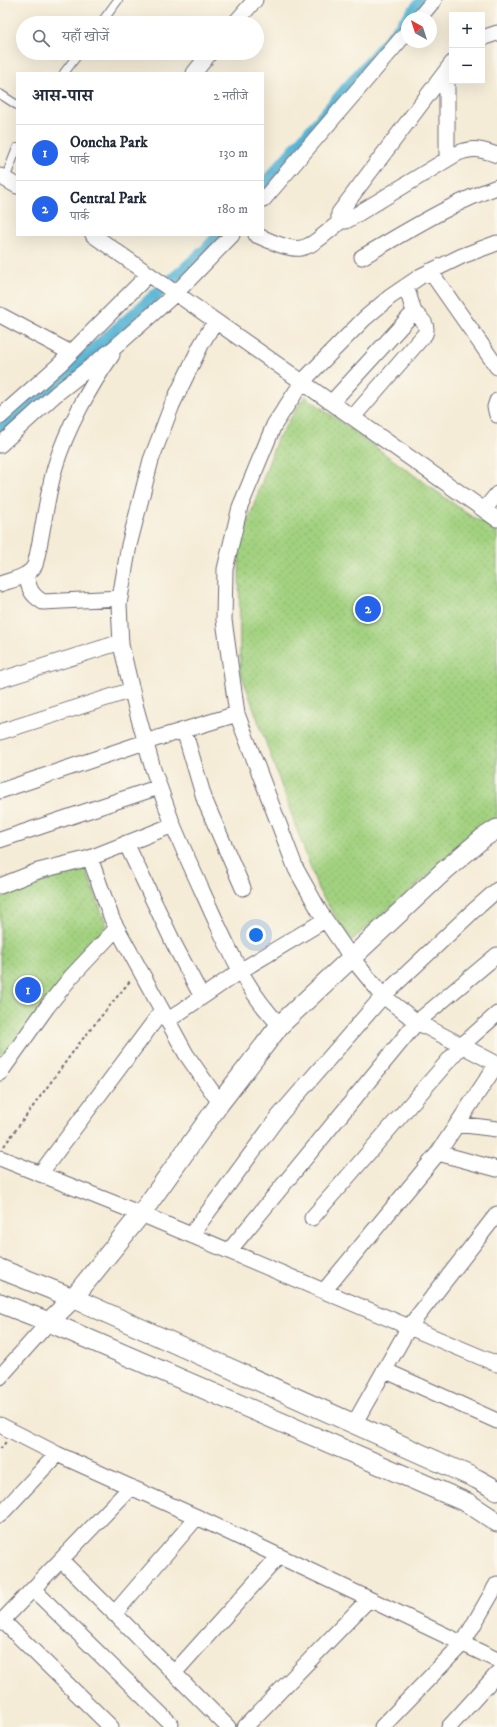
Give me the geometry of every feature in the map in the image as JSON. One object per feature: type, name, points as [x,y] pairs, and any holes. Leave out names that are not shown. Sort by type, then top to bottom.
[{"type":"street","points":[[241,16],[255,0]]},
{"type":"street","points":[[424,12],[434,0]]},
{"type":"street","points":[[485,37],[497,33]]},
{"type":"street","points":[[264,199],[401,39]]},
{"type":"street","points":[[195,72],[204,60]]},
{"type":"street","points":[[341,221],[338,218],[339,213],[449,68]]},
{"type":"street","points":[[447,160],[449,84]]},
{"type":"street","points":[[258,236],[292,249],[303,249],[314,243],[341,221],[346,221],[352,218],[447,160],[467,150],[478,148],[497,155]]},
{"type":"street","points":[[362,257],[437,213],[471,196],[497,188]]},
{"type":"street","points":[[94,236],[173,293],[332,402],[497,519]]},
{"type":"street","points":[[0,445],[56,394],[120,342],[231,236]]},
{"type":"street","points":[[324,1291],[438,1153],[497,1064],[417,1022],[383,996],[351,957],[325,920],[296,869],[237,714],[224,620],[224,569],[240,507],[274,426],[302,382],[364,319],[406,286],[462,256],[497,243]]},
{"type":"street","points":[[430,272],[497,367]]},
{"type":"street","points":[[1,414],[71,353],[148,275]]},
{"type":"street","points":[[353,417],[425,334],[427,329],[426,325],[414,312],[406,286]]},
{"type":"street","points":[[332,402],[414,312]]},
{"type":"street","points":[[0,315],[71,353]]},
{"type":"street","points":[[215,321],[201,345],[172,405],[151,460],[129,546],[120,598],[121,642],[145,742],[173,825],[248,986],[266,1011],[280,1025]]},
{"type":"street","points":[[0,584],[26,574],[32,570],[35,565],[43,515],[55,466],[72,423],[104,366],[120,342]]},
{"type":"street","points":[[497,401],[495,407],[497,414]]},
{"type":"street","points":[[484,510],[497,494]]},
{"type":"street","points":[[26,574],[29,590],[33,596],[43,602],[120,598]]},
{"type":"street","points":[[0,680],[121,642]]},
{"type":"street","points":[[0,732],[132,690]]},
{"type":"street","points":[[0,791],[145,742],[237,714]]},
{"type":"street","points":[[184,730],[205,801],[243,888]]},
{"type":"street","points":[[0,840],[159,787]]},
{"type":"street","points":[[0,886],[38,871],[90,858],[173,825]]},
{"type":"street","points":[[0,1377],[72,1298],[141,1214],[220,1103],[280,1025],[445,870],[497,829]]},
{"type":"street","points":[[126,843],[174,944],[202,997]]},
{"type":"street","points":[[90,858],[101,892],[117,928],[186,1054],[220,1103]]},
{"type":"street","points":[[191,1235],[279,1116],[383,996],[497,890]]},
{"type":"street","points":[[40,1174],[164,1016],[202,997],[240,971],[325,920]]},
{"type":"street","points":[[3,1065],[66,983],[117,928]]},
{"type":"street","points":[[229,1251],[417,1022],[497,955]]},
{"type":"street","points":[[312,1218],[461,1046],[497,1014]]},
{"type":"street","points":[[457,1124],[497,1129]]},
{"type":"street","points":[[438,1153],[497,1169]]},
{"type":"street","points":[[0,1158],[141,1214],[497,1363]]},
{"type":"street","points":[[354,1424],[409,1327],[497,1214]]},
{"type":"street","points":[[0,1269],[72,1298],[477,1479],[497,1490]]},
{"type":"street","points":[[0,1303],[49,1322],[468,1503],[497,1522]]},
{"type":"street","points":[[384,1370],[497,1421]]},
{"type":"street","points":[[0,1425],[58,1454],[279,1556],[497,1660]]},
{"type":"street","points":[[0,1515],[58,1454]]},
{"type":"street","points":[[111,1727],[1,1622],[131,1487]]},
{"type":"street","points":[[114,1614],[197,1518]]},
{"type":"street","points":[[174,1673],[279,1556]]},
{"type":"street","points":[[60,1560],[228,1727]]},
{"type":"street","points":[[382,1727],[463,1643],[497,1584]]},
{"type":"street","points":[[32,1589],[171,1724]]},
{"type":"street","points":[[245,1727],[369,1599]]},
{"type":"street","points":[[449,1727],[497,1674]]},
{"type":"lane","points":[[106,16],[118,0]]},
{"type":"lane","points":[[65,72],[74,60]]},
{"type":"lane","points":[[0,94],[16,105]]},
{"type":"lane","points":[[8,180],[16,152]]},
{"type":"path","points":[[0,1152],[81,1041],[140,970]]},
{"type":"green space","points":[[305,396],[469,515],[497,530],[497,817],[351,941],[319,891],[240,670],[239,548],[277,439]]},
{"type":"green space","points":[[85,867],[107,926],[4,1055],[0,1053],[0,897]]},
{"type":"waterway","points":[[413,12],[423,0]]},
{"type":"waterway","points":[[264,185],[401,26]]},
{"type":"waterway","points":[[0,431],[130,318],[207,249],[218,236]]},
{"type":"place","name":"Central Park","points":[[368,609]]},
{"type":"place","name":"Ooncha Park","points":[[28,990]]}]
